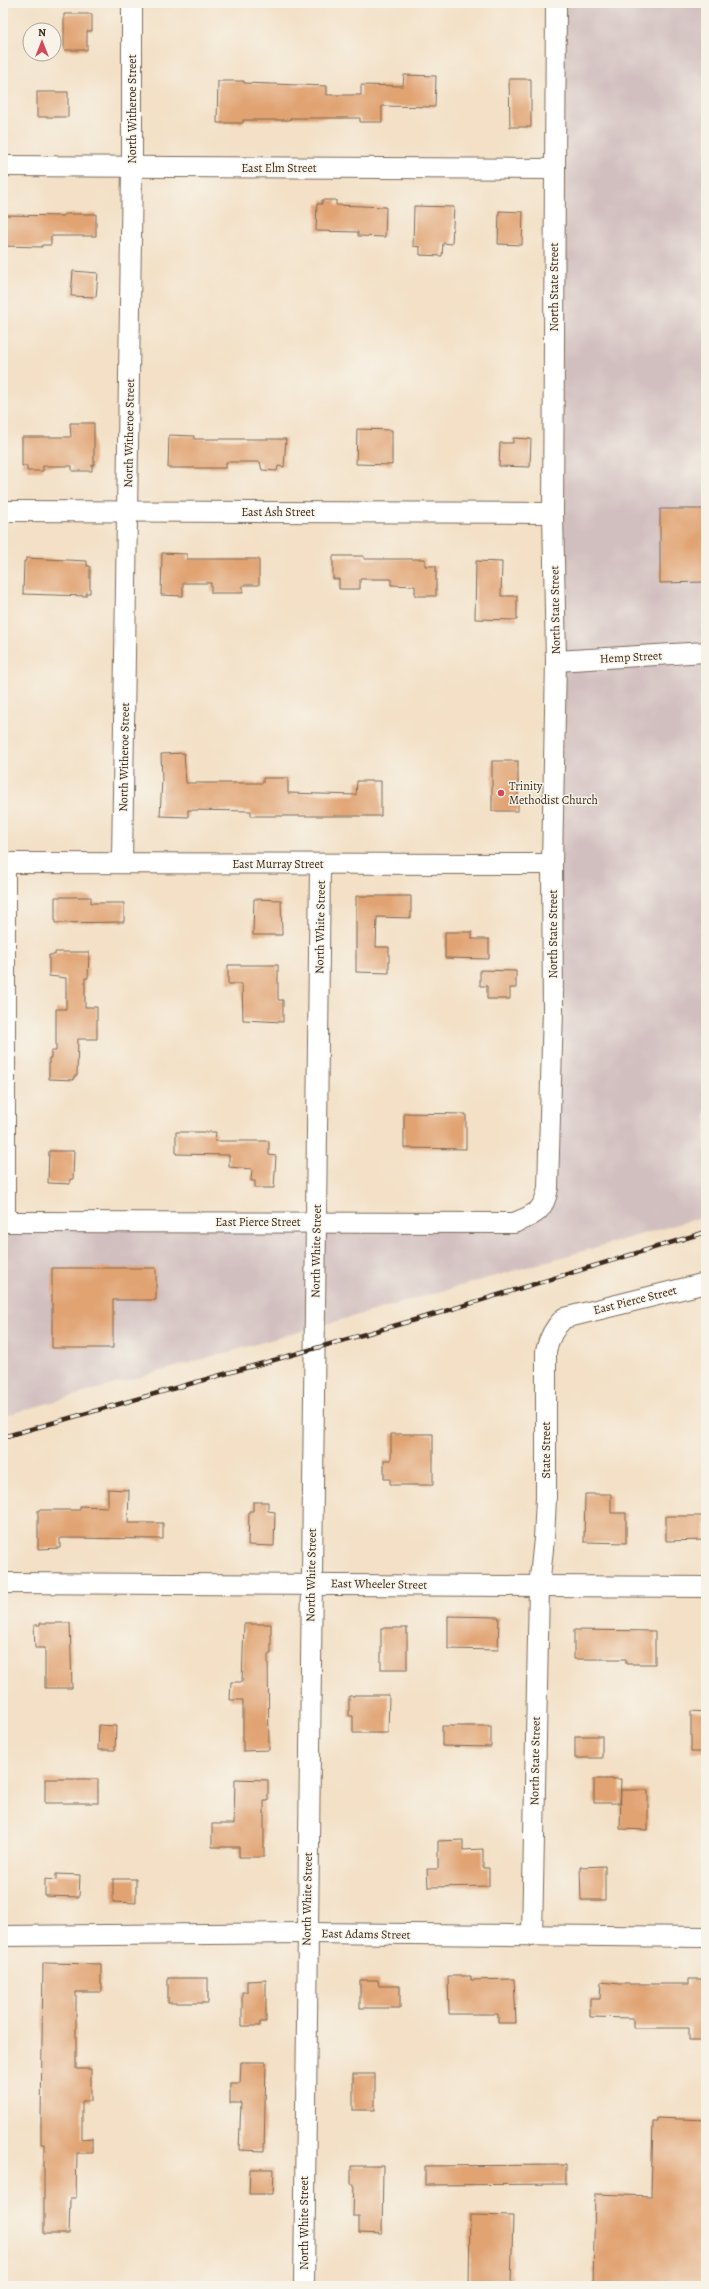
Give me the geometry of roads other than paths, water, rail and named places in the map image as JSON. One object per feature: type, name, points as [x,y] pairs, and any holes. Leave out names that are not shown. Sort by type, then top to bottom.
[{"type":"street","name":"North Witheroe Street","points":[[122,863],[132,167],[132,3]]},
{"type":"street","name":"North State Street","points":[[536,1214],[544,1205],[548,1188],[553,1010],[552,864],[556,661],[553,514],[556,3]]},
{"type":"street","name":"East Elm Street","points":[[3,166],[554,169]]},
{"type":"street","name":"East Ash Street","points":[[3,511],[553,514]]},
{"type":"street","name":"Hemp Street","points":[[556,661],[706,652]]},
{"type":"street","name":"East Murray Street","points":[[4,863],[552,864]]},
{"type":"street","points":[[4,863],[4,1222]]},
{"type":"street","name":"North White Street","points":[[304,2286],[306,1933],[320,864]]},
{"type":"street","name":"East Pierce Street","points":[[4,1222],[514,1223],[536,1214]]},
{"type":"street","name":"East Pierce Street","points":[[564,1318],[706,1283]]},
{"type":"street","name":"State Street","points":[[539,1586],[545,1505],[546,1350],[552,1332],[564,1318]]},
{"type":"street","name":"East Wheeler Street","points":[[3,1583],[311,1583],[706,1587]]},
{"type":"street","name":"North State Street","points":[[532,1936],[539,1586]]},
{"type":"street","name":"East Adams Street","points":[[3,1936],[306,1933],[706,1937]]},
{"type":"railway","points":[[3,1437],[439,1313],[706,1232]]},
{"type":"place","name":"Trinity Methodist Church","points":[[501,793]]}]
